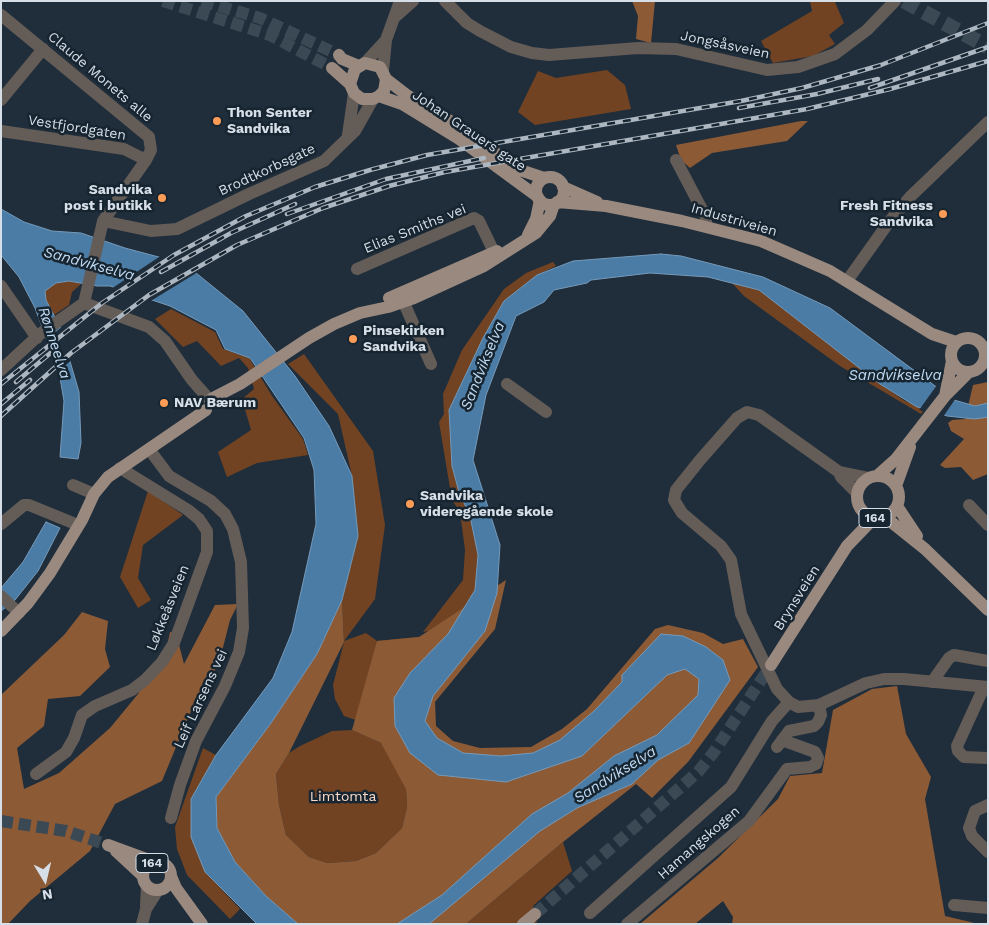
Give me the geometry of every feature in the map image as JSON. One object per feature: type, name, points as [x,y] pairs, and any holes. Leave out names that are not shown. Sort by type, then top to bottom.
[{"type":"main road","points":[[332,68],[362,99],[376,98],[386,85],[385,75],[375,65],[362,65],[342,59],[339,55]]},
{"type":"main road","points":[[352,89],[352,74],[362,65]]},
{"type":"main road","name":"Johan Grauers gate","points":[[385,75],[408,96],[465,130],[518,169],[544,178]]},
{"type":"main road","name":"Johan Grauers gate","points":[[376,98],[402,104],[459,139],[539,199]]},
{"type":"main road","points":[[1,631],[15,610],[50,574],[72,523],[77,518],[102,472],[132,455],[207,403],[240,384],[321,331],[360,313],[401,298],[484,266],[526,241],[536,233],[550,216],[556,203],[562,197],[563,187],[556,178],[544,178],[537,186],[539,199],[536,219],[530,233],[401,298]]},
{"type":"main road","name":"Industriveien","points":[[563,187],[606,206]]},
{"type":"main road","points":[[539,199],[547,204],[556,203]]},
{"type":"main road","name":"Industriveien","points":[[556,203],[606,206],[706,226],[761,241],[807,260],[847,281],[932,334],[956,342]]},
{"type":"main road","name":"Industriveien","points":[[932,334],[951,362]]},
{"type":"main road","name":"164","points":[[916,436],[896,486],[900,497],[897,506],[880,517],[866,514],[860,507],[858,493],[861,485],[887,469],[916,436],[945,396],[974,372],[983,361],[986,353],[981,344],[974,339],[965,338],[956,342],[945,396]]},
{"type":"main road","points":[[951,362],[958,369],[974,372]]},
{"type":"main road","points":[[90,493],[120,468],[132,455],[149,449],[207,403]]},
{"type":"main road","points":[[872,477],[886,477],[896,486]]},
{"type":"main road","points":[[897,506],[925,549]]},
{"type":"main road","name":"Brynsveien","points":[[772,665],[847,546],[860,507]]},
{"type":"main road","points":[[880,517],[925,549],[988,610]]},
{"type":"main road","name":"Brynsveien","points":[[847,546],[880,517]]},
{"type":"main road","name":"164","points":[[108,845],[166,865],[175,886],[200,922],[152,885],[108,845]]},
{"type":"main road","name":"164","points":[[152,885],[146,867],[154,862]]},
{"type":"main road","name":"164","points":[[152,885],[167,886],[171,876]]},
{"type":"main road","points":[[523,924],[535,914]]},
{"type":"street","points":[[385,75],[386,40],[400,1]]},
{"type":"street","points":[[395,17],[413,1]]},
{"type":"street","name":"Jongsåsveien","points":[[434,1],[448,4],[467,23],[497,41],[532,53],[548,55],[629,49],[676,49],[750,68],[784,70],[811,64],[836,54],[867,30],[895,1]]},
{"type":"street","name":"Claude Monets alle","points":[[1,15],[149,137],[151,150],[146,160],[103,221],[84,303]]},
{"type":"street","points":[[362,65],[386,40]]},
{"type":"street","points":[[1,100],[43,49]]},
{"type":"street","points":[[347,137],[352,89]]},
{"type":"street","name":"Brodtkorbsgate","points":[[103,221],[162,232],[177,229],[193,222],[249,194],[314,167],[332,155],[355,130],[376,98]]},
{"type":"street","points":[[847,281],[889,222],[911,196],[988,122]]},
{"type":"street","name":"Vestfjordgaten","points":[[1,131],[124,148],[146,160]]},
{"type":"street","points":[[676,160],[706,217],[706,226]]},
{"type":"street","name":"Elias Smiths vei","points":[[357,269],[474,218],[479,221],[494,252]]},
{"type":"street","points":[[1,286],[39,336]]},
{"type":"street","points":[[401,298],[431,364]]},
{"type":"street","points":[[3,368],[39,336],[84,303],[149,327],[165,341],[207,403]]},
{"type":"street","points":[[509,385],[546,412]]},
{"type":"street","points":[[858,493],[839,472],[759,415],[750,412],[739,416],[700,460],[676,490],[674,496],[675,503],[682,513],[721,546],[732,560],[741,614],[770,677],[785,698],[798,706],[819,705],[839,694],[875,680],[904,678],[986,687],[957,746],[958,751],[964,757],[988,758]]},
{"type":"street","name":"Leif Larsens vei","points":[[149,449],[170,476],[211,501],[230,522],[239,548],[242,579],[244,628],[239,652],[225,686],[196,741],[180,785],[171,818]]},
{"type":"street","name":"Løkkeåsveien","points":[[36,774],[66,752],[74,738],[82,715],[95,706],[132,690],[145,680],[162,662],[174,643],[207,552],[207,531],[199,519],[188,510],[120,468]]},
{"type":"street","points":[[839,472],[872,477]]},
{"type":"street","points":[[73,485],[90,493]]},
{"type":"street","points":[[1,524],[24,504],[72,523]]},
{"type":"street","points":[[969,505],[988,524]]},
{"type":"street","points":[[1,596],[15,610]]},
{"type":"street","points":[[932,682],[949,658],[954,656],[988,661]]},
{"type":"street","name":"Hamangskogen","points":[[590,913],[731,787],[785,698]]},
{"type":"street","name":"Hamangskogen","points":[[627,924],[749,821],[787,768],[810,767],[816,764],[818,758],[815,752],[779,743],[789,731],[814,726],[818,722],[820,715],[819,705]]},
{"type":"street","points":[[988,805],[975,811],[969,828],[972,836],[988,852]]},
{"type":"street","points":[[142,924],[152,885]]},
{"type":"street","points":[[954,905],[988,908]]},
{"type":"green space","points":[[810,1],[838,1],[835,2],[844,23],[829,35],[835,44],[813,56],[773,63],[761,41],[812,11]]},
{"type":"green space","points":[[607,70],[625,85],[631,109],[535,125],[518,112],[538,71],[556,78]]},
{"type":"green space","points":[[553,262],[556,266],[537,275],[504,301],[483,338],[449,410],[452,466],[459,492],[470,516],[478,555],[475,590],[462,624],[423,632],[463,580],[465,550],[460,512],[452,500],[439,422],[444,414],[443,394],[462,350],[504,289],[526,273]]},
{"type":"green space","points":[[69,281],[81,283],[72,292],[69,305],[54,315],[46,300],[45,290],[56,283]]},
{"type":"green space","points":[[732,283],[759,290],[880,384],[905,401],[925,408],[921,414],[840,366],[744,296]]},
{"type":"green space","points":[[171,309],[215,332],[223,349],[249,358],[272,396],[303,439],[308,455],[257,463],[227,477],[218,452],[251,430],[242,399],[254,389],[248,368],[239,358],[221,366],[197,341],[183,347],[155,319]]},
{"type":"green space","points":[[304,354],[373,451],[385,525],[375,599],[344,641],[366,633],[377,641],[418,637],[380,728],[344,716],[335,699],[333,685],[344,642],[342,600],[358,536],[352,476],[338,414],[288,364]]},
{"type":"green space","points":[[148,491],[183,515],[143,545],[138,578],[151,600],[138,608],[120,577]]},
{"type":"green space","name":"Limtomta","points":[[352,730],[381,743],[390,751],[406,789],[407,807],[402,828],[376,853],[356,861],[327,863],[309,857],[286,835],[279,805],[276,774],[289,753],[300,746],[332,731]]},
{"type":"green space","points":[[203,748],[216,755],[191,799],[205,872],[240,909],[230,919],[187,875],[177,849],[175,827]]},
{"type":"green space","points":[[563,842],[572,871],[533,906],[537,924],[466,924]]},
{"type":"shaded area","points":[[632,1],[655,1],[651,43],[636,39],[638,16]]},
{"type":"shaded area","points":[[808,121],[787,141],[712,153],[690,168],[681,160],[676,145]]},
{"type":"shaded area","points":[[988,382],[988,474],[973,480],[961,467],[945,468],[940,465],[964,439],[951,431],[948,423],[952,420],[965,419],[973,385]]},
{"type":"shaded area","points":[[506,580],[495,629],[435,702],[436,726],[453,741],[480,748],[531,747],[562,729],[587,709],[655,629],[668,625],[703,633],[723,644],[743,639],[758,667],[688,762],[652,798],[636,784],[563,842],[466,924],[429,924],[440,897],[397,924],[298,924],[266,896],[235,862],[217,828],[216,797],[271,723],[317,654],[342,600],[344,642],[289,753],[276,774],[279,805],[286,835],[309,857],[327,863],[356,861],[376,853],[402,828],[407,807],[406,789],[381,743],[352,730],[377,641],[419,637]]},
{"type":"shaded area","points":[[238,604],[230,620],[219,663],[193,706],[162,781],[115,804],[90,851],[30,901],[8,924],[1,924],[1,695],[64,635],[82,612],[108,621],[105,649],[110,667],[80,696],[48,699],[44,726],[17,748],[24,789],[59,773],[110,728],[138,694],[166,651],[170,632],[176,633],[184,664],[215,605]]},
{"type":"shaded area","points":[[897,686],[906,734],[931,777],[925,799],[945,916],[979,924],[732,924],[733,917],[723,901],[695,924],[640,924],[718,858],[778,799],[790,776],[822,773],[833,710],[872,689]]},
{"type":"water","points":[[1,209],[24,222],[52,231],[81,233],[125,248],[185,264],[243,311],[295,376],[329,426],[352,476],[358,536],[342,600],[317,654],[271,723],[216,797],[217,828],[235,862],[266,896],[298,924],[257,924],[205,872],[191,837],[191,799],[216,755],[273,678],[292,632],[316,524],[314,470],[304,438],[250,358],[225,349],[216,330],[170,306],[110,286],[97,286],[69,281],[56,283],[45,291],[46,300],[60,327],[79,392],[81,443],[78,459],[60,457],[64,401],[59,372],[35,308],[19,277],[1,255]]},
{"type":"water","name":"Sandvikselva","points":[[661,254],[681,256],[763,277],[830,308],[954,400],[975,406],[988,403],[988,417],[975,419],[947,416],[917,407],[880,384],[759,290],[708,277],[650,273],[591,280],[587,283],[554,290],[544,302],[516,316],[486,395],[473,460],[500,545],[497,593],[485,631],[433,696],[425,721],[437,738],[463,753],[501,756],[533,753],[560,740],[594,711],[622,682],[622,675],[661,634],[683,636],[706,647],[723,660],[730,680],[689,743],[658,760],[632,784],[577,808],[540,831],[429,924],[397,924],[442,895],[532,814],[568,793],[614,756],[657,735],[698,695],[699,679],[685,669],[667,675],[582,756],[506,782],[438,775],[410,753],[395,726],[394,698],[410,673],[448,634],[475,590],[478,555],[470,516],[459,492],[452,466],[449,410],[483,338],[504,301],[537,275],[573,261]]},
{"type":"water","points":[[46,522],[60,528],[38,571],[15,600],[1,611],[1,588],[23,562]]},
{"type":"pier","points":[[162,255],[186,262],[198,272],[149,302],[111,289]]},
{"type":"pier","points":[[63,326],[73,359],[56,373],[46,340]]},
{"type":"pier","points":[[937,385],[956,398],[943,417],[919,410]]},
{"type":"tunnel","points":[[163,1],[270,35],[332,68]]},
{"type":"tunnel","points":[[202,1],[260,18],[339,55]]},
{"type":"tunnel","points":[[904,1],[988,47]]},
{"type":"tunnel","points":[[535,914],[698,772],[714,752],[771,665]]},
{"type":"tunnel","points":[[1,821],[66,831],[108,845]]},
{"type":"railway","points":[[1,384],[102,303],[174,255],[246,216],[315,187],[427,155],[741,101],[802,88],[881,65],[988,23]]},
{"type":"railway","points":[[870,88],[988,47]]},
{"type":"railway","points":[[1,416],[71,353],[149,295],[237,245],[323,208],[389,186],[445,172],[807,109],[890,89],[988,61]]},
{"type":"railway","points":[[739,108],[817,94],[878,79]]},
{"type":"railway","points":[[287,214],[386,179],[484,158]]},
{"type":"railway","points":[[161,272],[231,233],[295,204]]},
{"type":"railway","points":[[16,382],[54,350]]},
{"type":"railway","points":[[1,404],[30,380]]},
{"type":"place","name":"Thon Senter Sandvika","points":[[217,121]]},
{"type":"place","name":"Sandvika post i butikk","points":[[162,198]]},
{"type":"place","name":"Fresh Fitness Sandvika","points":[[943,214]]},
{"type":"place","name":"Pinsekirken Sandvika","points":[[353,339]]},
{"type":"place","name":"NAV Bærum","points":[[164,403]]},
{"type":"place","name":"Sandvika videregående skole","points":[[410,504]]},
{"type":"water label","name":"Rønneelva","points":[[54,343]]}]
